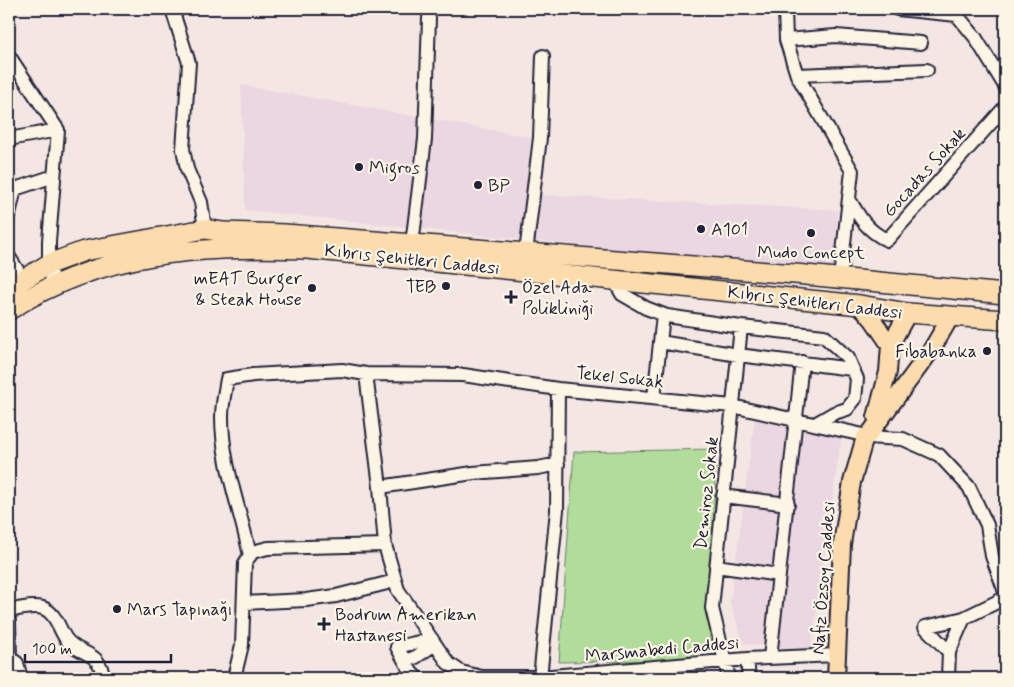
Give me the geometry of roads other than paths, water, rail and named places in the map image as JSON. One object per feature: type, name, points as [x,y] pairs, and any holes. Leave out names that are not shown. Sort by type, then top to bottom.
[{"type":"highway","name":"Kıbrıs Şehitleri Caddesi","points":[[16,284],[49,264],[84,251],[103,246],[205,229],[223,232],[285,234],[526,253],[1005,294]]},
{"type":"highway","name":"Kıbrıs Şehitleri Caddesi","points":[[9,310],[23,301],[77,275],[101,267],[184,250],[246,247],[307,249],[860,305],[908,313],[1005,320]]},
{"type":"highway","points":[[908,313],[912,286]]},
{"type":"highway","points":[[951,316],[954,289]]},
{"type":"main road","points":[[860,305],[890,345]]},
{"type":"main road","name":"Nafiz Özsoy Caddesi","points":[[836,678],[842,544],[852,482],[888,372],[890,345],[908,313]]},
{"type":"main road","name":"Nafiz Özsoy Caddesi","points":[[869,433],[932,349],[951,316]]},
{"type":"street","points":[[172,9],[188,63],[183,149],[187,169],[201,202],[205,229]]},
{"type":"street","points":[[785,9],[786,40],[796,73],[852,171],[840,279]]},
{"type":"street","points":[[897,9],[955,12],[975,37],[1005,86]]},
{"type":"street","points":[[412,244],[425,139],[429,18]]},
{"type":"street","points":[[786,40],[836,36],[921,43]]},
{"type":"street","points":[[9,56],[58,130],[49,241],[49,264],[53,287]]},
{"type":"street","points":[[526,253],[540,138],[543,56]]},
{"type":"street","points":[[796,73],[927,70]]},
{"type":"street","name":"Gocadas Sokak","points":[[849,199],[862,222],[875,234],[886,240],[1005,107]]},
{"type":"street","points":[[9,139],[58,130]]},
{"type":"street","points":[[9,214],[15,189],[54,176]]},
{"type":"street","points":[[9,257],[16,284]]},
{"type":"street","points":[[614,280],[622,294],[646,308],[663,314],[741,327],[824,336],[848,358],[857,379],[855,399],[847,409],[834,413],[815,424]]},
{"type":"street","points":[[654,398],[663,314]]},
{"type":"street","name":"Demiroz Sokak","points":[[729,678],[712,608],[741,327]]},
{"type":"street","points":[[660,342],[738,355],[852,369]]},
{"type":"street","points":[[770,658],[802,362]]},
{"type":"street","name":"Tekel Sokak","points":[[250,556],[234,497],[226,458],[222,416],[227,379],[253,375],[342,370],[366,374],[463,375],[558,389],[732,406],[815,424],[903,439],[939,455],[969,487],[987,525],[992,556],[1005,592]]},
{"type":"street","name":"Marsmabedi Caddesi","points":[[366,374],[385,545],[395,581],[398,590],[433,642],[448,662],[461,672],[482,677],[540,678],[747,659],[837,655]]},
{"type":"street","points":[[540,678],[557,510],[558,389]]},
{"type":"street","points":[[380,487],[473,473],[538,468],[558,464]]},
{"type":"street","points":[[723,496],[788,504]]},
{"type":"street","points":[[237,677],[242,645],[245,563],[252,552],[268,548],[385,545]]},
{"type":"street","points":[[716,566],[779,575]]},
{"type":"street","points":[[244,603],[306,600],[336,596],[395,581]]},
{"type":"street","points":[[948,652],[926,627],[964,618],[1005,598]]},
{"type":"street","points":[[9,611],[32,607],[48,611],[56,619],[65,638],[72,645],[94,656],[103,670],[103,678]]},
{"type":"street","points":[[948,678],[948,652],[964,618]]},
{"type":"street","points":[[9,621],[10,658],[17,663],[21,678]]},
{"type":"street","points":[[417,678],[405,661],[416,658],[433,642]]},
{"type":"street","points":[[747,659],[749,678]]},
{"type":"place","name":"Migros","points":[[359,167]]},
{"type":"place","name":"BP","points":[[478,185]]},
{"type":"place","name":"A101","points":[[701,229]]},
{"type":"place","name":"Mudo Concept","points":[[811,233]]},
{"type":"place","name":"TEB","points":[[446,286]]},
{"type":"place","name":"mEAT Burger & Steak House","points":[[312,288]]},
{"type":"place","name":"Özel Ada Polikliniği","points":[[511,297]]},
{"type":"place","name":"Fibabanka","points":[[987,351]]},
{"type":"place","name":"Mars Tapınağı","points":[[117,609]]},
{"type":"place","name":"Bodrum Amerikan Hastanesi","points":[[324,624]]}]
